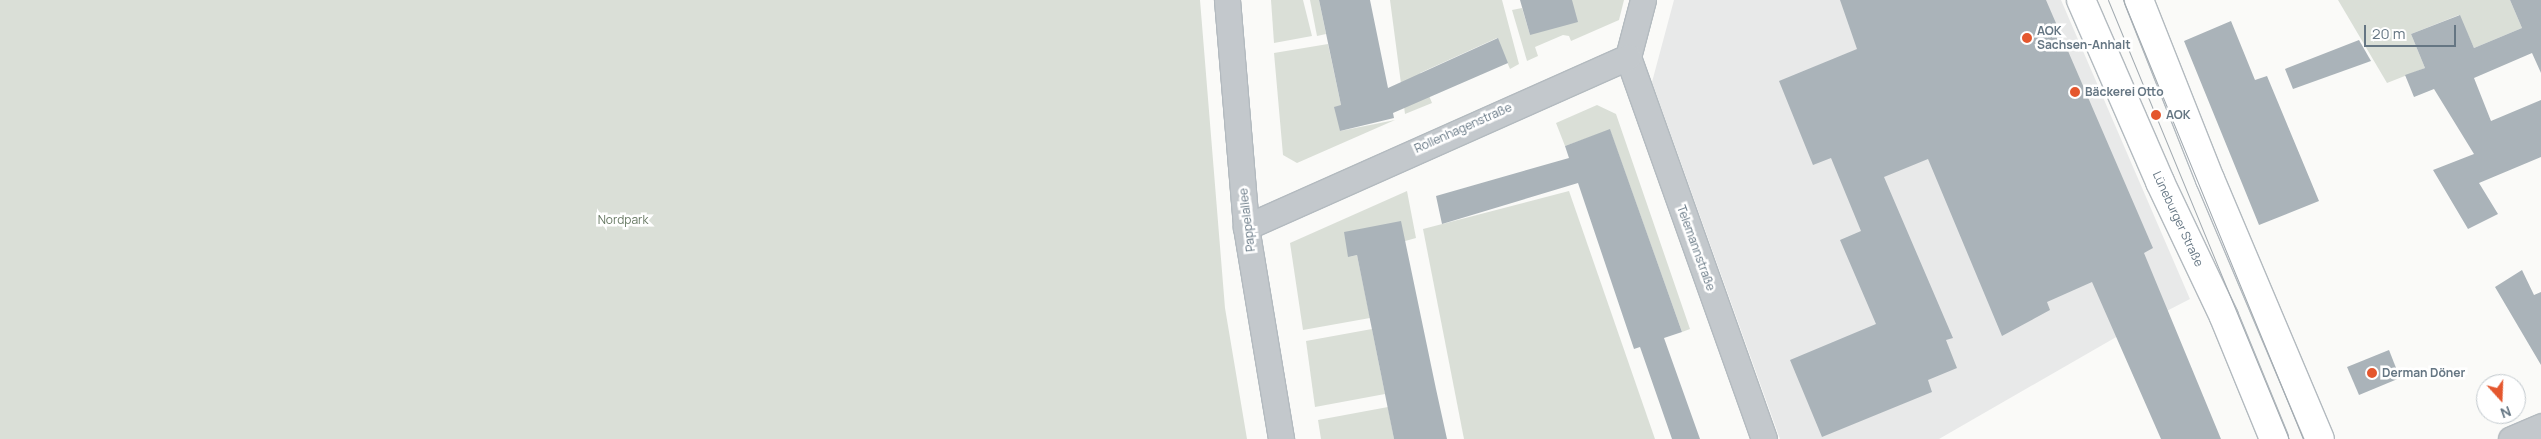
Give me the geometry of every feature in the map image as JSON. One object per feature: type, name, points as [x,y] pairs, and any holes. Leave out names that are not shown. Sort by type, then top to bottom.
[{"type":"main road","name":"Lüneburger Straße","points":[[2081,0],[2160,182],[2224,317],[2274,439]]},
{"type":"main road","points":[[2139,0],[2210,179],[2320,439]]},
{"type":"street","name":"Pappelallee","points":[[1227,0],[1246,227],[1281,439]]},
{"type":"street","points":[[1628,57],[1643,0]]},
{"type":"street","name":"Rollenhagenstraße","points":[[1246,227],[1628,57]]},
{"type":"street","name":"Telemannstraße","points":[[1628,57],[1764,439]]},
{"type":"street","points":[[2511,439],[2541,426]]},
{"type":"shaded area","points":[[1674,0],[2061,0],[2190,299],[2118,336],[1939,439],[1780,439],[1652,82]]},
{"type":"green space","name":"Nordpark","points":[[0,0],[1200,0],[1225,308],[1247,439],[0,439]]},
{"type":"green space","points":[[1271,0],[1303,0],[1312,36],[1274,43]]},
{"type":"green space","points":[[1310,0],[1319,0],[1326,34],[1317,36]]},
{"type":"green space","points":[[1390,0],[1502,0],[1519,64],[1510,69],[1497,38],[1420,73],[1432,103],[1405,114]]},
{"type":"green space","points":[[1572,0],[1624,0],[1619,20],[1571,41],[1569,36],[1563,35],[1535,47],[1538,56],[1527,61],[1512,10],[1522,8],[1530,35]]},
{"type":"green space","points":[[2338,0],[2510,0],[2522,28],[2474,48],[2459,15],[2411,34],[2425,68],[2387,83]]},
{"type":"green space","points":[[1328,44],[1341,105],[1340,131],[1395,120],[1297,163],[1283,155],[1274,53]]},
{"type":"green space","points":[[1597,105],[1616,114],[1690,329],[1682,332],[1610,130],[1565,146],[1556,123]]},
{"type":"green space","points":[[1407,191],[1416,238],[1348,257],[1357,255],[1370,318],[1303,330],[1290,243]]},
{"type":"green space","points":[[1569,191],[1655,439],[1464,439],[1423,229]]},
{"type":"green space","points":[[1372,329],[1385,394],[1315,407],[1306,341]]},
{"type":"green space","points":[[1388,407],[1394,439],[1321,439],[1318,420]]},
{"type":"building","points":[[1319,0],[1370,0],[1388,88],[1498,38],[1508,63],[1393,113],[1394,118],[1340,131],[1334,107],[1341,105]]},
{"type":"building","points":[[1520,0],[1572,0],[1578,22],[1530,35]]},
{"type":"building","points":[[1840,0],[2046,0],[2153,248],[2144,253],[2221,439],[2161,439],[2092,282],[2047,302],[2050,310],[2002,336],[1928,159],[1884,177],[1953,338],[1946,340],[1957,368],[1928,380],[1932,392],[1822,437],[1790,360],[1876,324],[1840,240],[1861,231],[1831,158],[1813,165],[1779,81],[1857,49]]},
{"type":"building","points":[[2510,0],[2541,0],[2541,73],[2532,53],[2474,78],[2491,121],[2541,100],[2541,157],[2479,183],[2498,214],[2468,229],[2433,170],[2474,154],[2434,89],[2414,97],[2405,75],[2425,68],[2411,34],[2460,15],[2474,48],[2522,28]]},
{"type":"building","points":[[2231,21],[2255,80],[2267,76],[2319,201],[2259,225],[2184,41]]},
{"type":"building","points":[[2359,40],[2371,61],[2293,89],[2285,69]]},
{"type":"building","points":[[1610,129],[1682,332],[1664,338],[1700,439],[1672,439],[1640,347],[1634,349],[1578,183],[1442,224],[1436,196],[1569,158],[1565,146]]},
{"type":"building","points":[[1401,221],[1447,439],[1394,439],[1357,255],[1348,257],[1344,232]]},
{"type":"building","points":[[2522,270],[2534,295],[2541,292],[2541,365],[2495,287]]},
{"type":"building","points":[[2389,350],[2400,378],[2359,395],[2347,367]]},
{"type":"tram line","points":[[2108,0],[2289,439]]},
{"type":"tram line","points":[[2123,0],[2303,439]]},
{"type":"place","name":"AOK Sachsen-Anhalt","points":[[2027,38]]},
{"type":"place","name":"Bäckerei Otto","points":[[2075,92]]},
{"type":"place","name":"AOK","points":[[2156,115]]},
{"type":"place","name":"Derman Döner","points":[[2372,373]]}]
